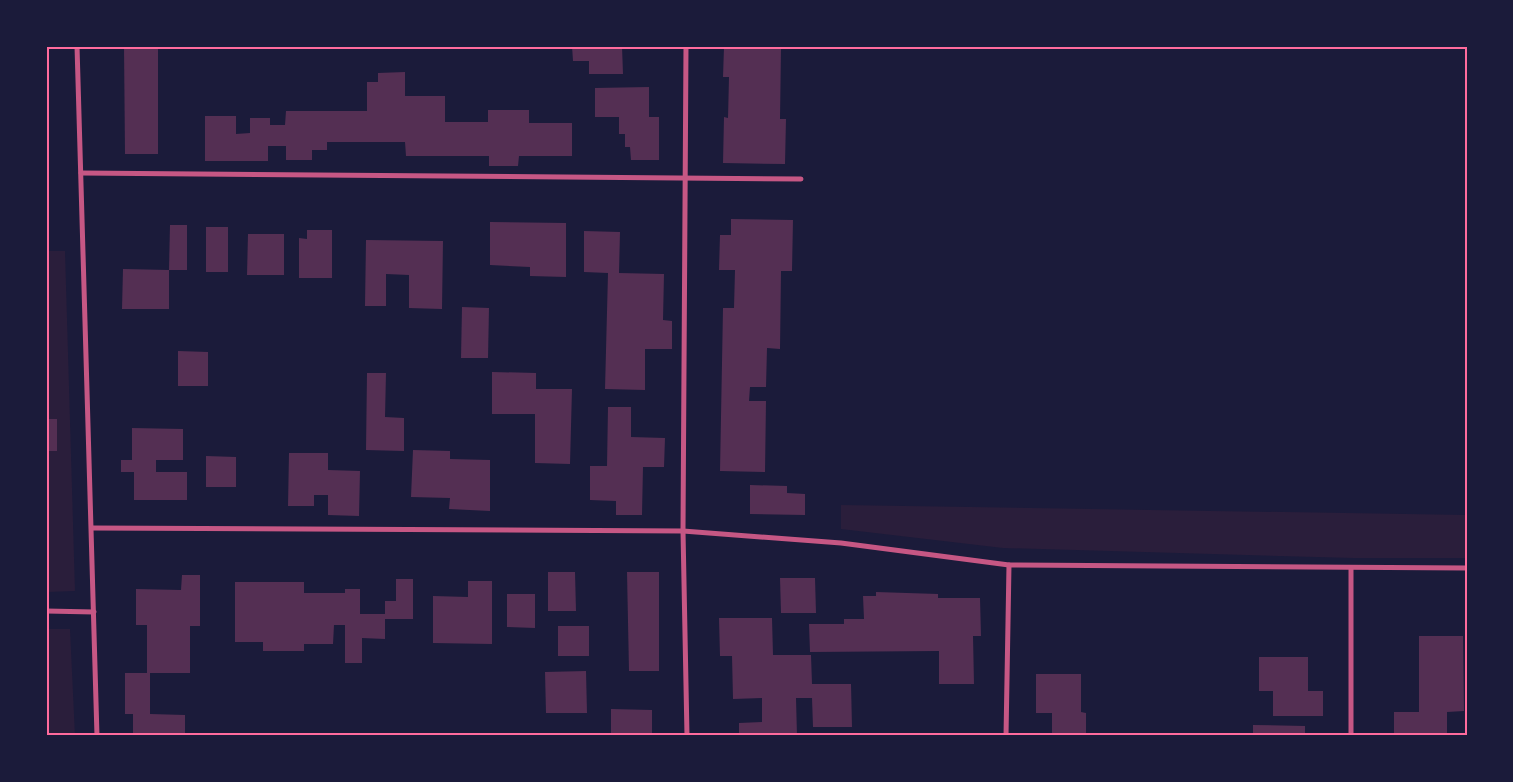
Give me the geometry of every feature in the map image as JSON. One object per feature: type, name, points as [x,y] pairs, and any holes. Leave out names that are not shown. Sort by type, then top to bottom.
[{"type":"street","points":[[77,46],[98,736]]},
{"type":"street","points":[[686,46],[683,531],[687,736]]},
{"type":"street","points":[[81,173],[801,179]]},
{"type":"street","points":[[92,528],[683,531],[841,543],[1009,565],[1467,568]]},
{"type":"street","points":[[1006,736],[1009,565]]},
{"type":"street","points":[[1351,568],[1351,736]]},
{"type":"street","points":[[46,611],[94,612]]},
{"type":"shaded area","points":[[46,251],[65,251],[75,591],[46,592]]},
{"type":"shaded area","points":[[841,505],[1467,515],[1467,558],[1353,558],[1003,548],[841,529]]},
{"type":"shaded area","points":[[46,629],[70,629],[75,736],[46,736]]},
{"type":"building","points":[[124,46],[158,46],[158,154],[125,154]]},
{"type":"building","points":[[572,46],[622,46],[623,74],[589,74],[589,61],[573,61]]},
{"type":"building","points":[[788,46],[788,48],[781,48],[780,119],[786,119],[785,164],[723,163],[724,117],[728,118],[729,77],[723,77],[724,47]]},
{"type":"building","points":[[405,72],[405,96],[445,96],[445,122],[488,122],[488,110],[529,110],[529,123],[572,123],[572,156],[519,156],[518,166],[489,166],[489,156],[406,156],[405,142],[327,142],[327,150],[312,150],[312,160],[286,160],[286,146],[268,146],[268,161],[205,161],[205,116],[236,116],[236,134],[250,133],[250,118],[270,118],[270,125],[285,125],[286,111],[367,111],[367,82],[378,82],[378,73]]},
{"type":"building","points":[[649,87],[649,117],[659,117],[659,160],[631,160],[630,147],[625,147],[625,134],[619,134],[619,117],[595,117],[595,88]]},
{"type":"building","points":[[731,219],[793,220],[792,271],[781,271],[780,349],[767,348],[766,387],[750,387],[749,401],[766,401],[765,472],[720,471],[723,308],[734,308],[735,270],[719,270],[720,235],[731,235]]},
{"type":"building","points":[[490,222],[566,223],[566,277],[530,276],[530,267],[490,265]]},
{"type":"building","points":[[170,225],[187,225],[187,270],[169,270]]},
{"type":"building","points":[[206,227],[228,227],[228,272],[206,272]]},
{"type":"building","points":[[307,230],[332,230],[332,278],[299,278],[299,238],[307,239]]},
{"type":"building","points":[[584,231],[620,232],[619,273],[664,274],[663,320],[672,321],[672,349],[645,349],[645,390],[605,389],[608,273],[584,272]]},
{"type":"building","points":[[248,234],[284,234],[284,275],[247,275]]},
{"type":"building","points":[[366,240],[443,241],[442,309],[409,308],[409,275],[386,274],[386,306],[365,306]]},
{"type":"building","points":[[123,269],[169,270],[169,309],[122,309]]},
{"type":"building","points":[[462,307],[489,308],[488,358],[461,358]]},
{"type":"building","points":[[178,351],[208,352],[208,386],[178,386]]},
{"type":"building","points":[[492,372],[536,373],[536,389],[572,389],[570,464],[535,463],[535,414],[492,414]]},
{"type":"building","points":[[367,373],[386,373],[385,417],[404,418],[404,451],[366,450]]},
{"type":"building","points":[[608,407],[631,407],[631,437],[665,438],[664,467],[643,467],[642,515],[616,515],[616,501],[590,500],[590,466],[607,466]]},
{"type":"building","points":[[46,419],[57,419],[57,451],[46,451]]},
{"type":"building","points":[[132,428],[183,429],[183,460],[156,460],[156,472],[187,472],[187,500],[134,500],[134,472],[121,472],[121,460],[132,460]]},
{"type":"building","points":[[413,450],[450,451],[450,459],[490,460],[490,511],[449,509],[450,498],[411,497]]},
{"type":"building","points":[[289,453],[328,453],[328,470],[360,471],[359,516],[328,515],[328,495],[314,495],[314,506],[288,506]]},
{"type":"building","points":[[206,456],[236,457],[236,487],[206,487]]},
{"type":"building","points":[[750,485],[787,486],[787,493],[805,494],[805,515],[750,514]]},
{"type":"building","points":[[548,572],[575,572],[576,611],[548,611]]},
{"type":"building","points":[[627,572],[659,572],[659,671],[629,671]]},
{"type":"building","points":[[182,575],[200,575],[200,626],[190,626],[190,673],[150,673],[150,714],[185,715],[185,736],[133,736],[133,714],[125,714],[125,673],[147,673],[147,625],[136,625],[136,589],[181,590]]},
{"type":"building","points":[[780,578],[815,578],[816,613],[781,613]]},
{"type":"building","points":[[396,579],[413,579],[413,619],[385,619],[385,639],[362,638],[362,663],[345,663],[345,625],[334,625],[333,644],[304,644],[304,651],[263,651],[263,642],[235,642],[235,582],[304,582],[304,593],[345,593],[345,589],[360,589],[360,614],[385,614],[385,601],[396,601]]},
{"type":"building","points":[[468,581],[492,581],[492,644],[433,643],[433,596],[468,597]]},
{"type":"building","points":[[876,592],[938,594],[938,598],[980,598],[981,636],[973,636],[974,684],[939,684],[939,651],[810,652],[809,624],[844,624],[844,619],[864,619],[863,596],[876,596]]},
{"type":"building","points":[[507,594],[535,594],[535,628],[507,627]]},
{"type":"building","points":[[719,618],[772,618],[773,655],[811,655],[812,684],[851,684],[852,727],[813,727],[812,698],[796,698],[797,736],[739,736],[739,723],[762,722],[762,698],[733,699],[732,656],[720,656]]},
{"type":"building","points":[[558,626],[589,626],[589,656],[558,656]]},
{"type":"building","points":[[1419,636],[1463,636],[1464,711],[1447,712],[1447,736],[1394,736],[1394,712],[1419,712]]},
{"type":"building","points":[[1259,657],[1308,657],[1308,691],[1323,691],[1323,716],[1273,716],[1273,691],[1259,691]]},
{"type":"building","points":[[586,671],[587,713],[546,713],[545,672]]},
{"type":"building","points":[[1036,674],[1081,674],[1081,712],[1086,713],[1086,736],[1052,736],[1052,713],[1036,713]]},
{"type":"building","points":[[611,709],[652,710],[652,736],[611,736]]},
{"type":"building","points":[[1253,725],[1305,726],[1305,736],[1253,736]]},
{"type":"building","points":[[964,734],[980,734],[980,736],[964,736]]}]
